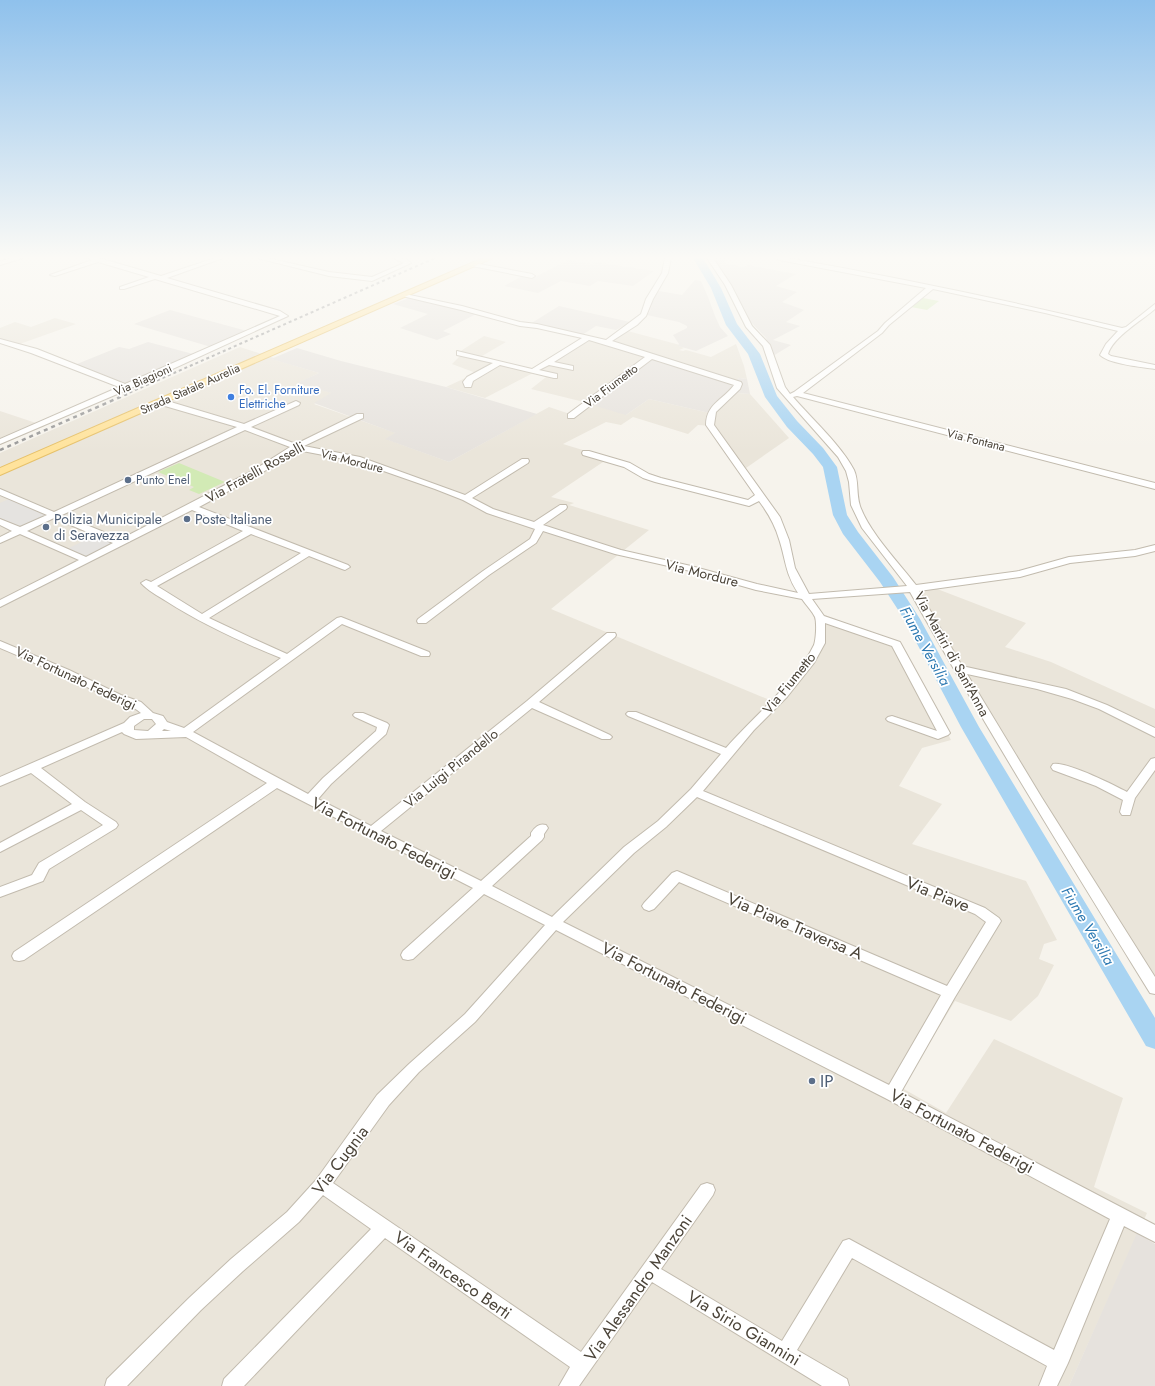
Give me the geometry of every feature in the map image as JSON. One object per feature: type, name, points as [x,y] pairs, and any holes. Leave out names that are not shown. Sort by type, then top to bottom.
[{"type":"main road","name":"Strada Statale Aurelia","points":[[0,472],[343,323]]},
{"type":"street","name":"Via Biagioni","points":[[0,442],[270,323]]},
{"type":"street","name":"Via Fiumetto","points":[[515,323],[607,342],[733,381],[738,384],[737,387],[712,411],[710,416],[710,425],[775,517],[784,540],[790,568],[805,597],[820,618],[820,643],[810,662],[783,695],[728,753],[695,792],[662,824],[614,865],[554,923]]},
{"type":"street","points":[[607,342],[619,332],[636,323]]},
{"type":"street","points":[[747,323],[766,345],[781,388],[787,396],[796,403],[841,456],[850,471],[853,482],[855,506],[861,518],[911,589]]},
{"type":"street","name":"Via Fontana","points":[[787,396],[796,394],[880,332],[889,323]]},
{"type":"street","points":[[1093,323],[1122,330],[1128,328],[1135,323]]},
{"type":"street","points":[[1122,330],[1105,350],[1104,354],[1109,358],[1155,367]]},
{"type":"street","points":[[533,371],[587,338]]},
{"type":"street","points":[[0,341],[34,351],[126,387]]},
{"type":"street","points":[[460,353],[554,376]]},
{"type":"street","name":"Via Fiumetto","points":[[571,416],[651,356]]},
{"type":"street","points":[[547,362],[570,368]]},
{"type":"street","points":[[468,385],[467,382],[470,379],[499,363]]},
{"type":"street","name":"Via Fontana","points":[[796,394],[1155,486]]},
{"type":"street","name":"Via Mordure","points":[[161,402],[245,427],[296,447],[357,459],[466,498],[490,510],[618,552],[688,568],[756,587],[805,597],[911,589]]},
{"type":"street","points":[[0,540],[296,404]]},
{"type":"street","name":"Via Fratelli Rosselli","points":[[0,604],[192,507],[257,472],[296,447],[360,416]]},
{"type":"street","points":[[586,453],[627,465],[646,476],[726,498],[748,502],[760,496]]},
{"type":"street","points":[[466,498],[525,461]]},
{"type":"street","points":[[0,492],[121,543]]},
{"type":"street","points":[[192,507],[345,567]]},
{"type":"street","points":[[422,621],[486,573],[533,541],[537,536],[537,526],[563,507]]},
{"type":"street","points":[[0,522],[86,560]]},
{"type":"street","points":[[251,530],[149,584],[203,617],[260,646],[289,658]]},
{"type":"street","name":"Via Martiri di Sant'Anna","points":[[1155,548],[1135,553],[1069,560],[1020,574],[911,589],[1047,817],[1155,989]]},
{"type":"street","points":[[203,617],[308,553]]},
{"type":"street","points":[[820,618],[896,644],[944,733],[938,735],[892,719]]},
{"type":"street","points":[[77,749],[106,740],[136,735],[188,733],[341,620],[425,654]]},
{"type":"street","name":"Via Luigi Pirandello","points":[[372,832],[531,703],[611,635]]},
{"type":"street","name":"Via Fortunato Federigi","points":[[0,644],[65,672],[117,697],[137,704],[149,715],[159,718],[162,724],[188,733],[276,783],[892,1094],[1155,1234]]},
{"type":"street","points":[[958,668],[978,674],[1007,678],[1061,692],[1110,710],[1155,733]]},
{"type":"street","points":[[117,697],[132,722]]},
{"type":"street","points":[[531,703],[606,737]]},
{"type":"street","points":[[632,714],[728,753]]},
{"type":"street","points":[[0,782],[77,749],[149,715]]},
{"type":"street","points":[[310,800],[327,781],[382,732],[383,725],[359,715]]},
{"type":"street","points":[[132,722],[128,732],[136,735]]},
{"type":"street","points":[[150,734],[156,731],[162,724]]},
{"type":"street","points":[[1126,812],[1130,798],[1155,762]]},
{"type":"street","points":[[0,892],[38,878],[39,873],[44,866],[112,825],[81,805],[32,767]]},
{"type":"street","points":[[1057,767],[1100,783],[1130,798]]},
{"type":"street","points":[[19,956],[276,783]]},
{"type":"street","name":"Via Piave","points":[[695,792],[980,911],[994,921],[950,993],[892,1094]]},
{"type":"street","points":[[0,848],[81,805]]},
{"type":"street","points":[[408,955],[538,837],[538,833],[542,828]]},
{"type":"street","name":"Via Piave Traversa A","points":[[649,906],[677,876],[950,993]]},
{"type":"street","name":"Via Cugnia","points":[[114,1386],[195,1304],[237,1265],[294,1217],[322,1185],[383,1100],[414,1068],[470,1018],[554,923]]},
{"type":"street","name":"Via Francesco Berti","points":[[322,1185],[583,1365]]},
{"type":"street","name":"Via Alessandro Manzoni","points":[[568,1386],[648,1271],[707,1190]]},
{"type":"street","points":[[1048,1386],[1059,1363],[1120,1215]]},
{"type":"street","points":[[231,1386],[384,1227]]},
{"type":"street","points":[[785,1353],[849,1247],[1059,1363]]},
{"type":"street","name":"Via Sirio Giannini","points":[[648,1271],[785,1353],[828,1383]]},
{"type":"shaded area","points":[[13,323],[31,327],[43,323],[76,324],[14,346],[0,342],[0,328]]},
{"type":"shaded area","points":[[137,323],[216,323],[247,331],[211,347],[134,324]]},
{"type":"shaded area","points":[[411,323],[459,323],[443,331],[451,334],[437,340],[400,328]]},
{"type":"shaded area","points":[[532,323],[629,323],[616,330],[596,326],[582,335],[530,324]]},
{"type":"shaded area","points":[[680,323],[718,323],[728,336],[696,351],[678,346],[679,344],[673,335],[687,328],[687,326]]},
{"type":"shaded area","points":[[752,323],[788,323],[800,326],[773,340],[791,345],[773,356],[766,338]]},
{"type":"shaded area","points":[[624,330],[680,345],[679,346],[684,348],[679,350],[686,350],[711,357],[736,344],[747,379],[739,378],[733,382],[651,357],[626,415],[649,399],[714,414],[737,393],[750,394],[789,438],[746,468],[714,426],[698,425],[688,434],[633,417],[621,425],[606,422],[563,444],[609,458],[551,497],[574,503],[569,505],[649,530],[551,609],[772,701],[812,654],[817,638],[815,620],[810,609],[901,645],[951,740],[922,748],[899,786],[942,804],[912,844],[1026,881],[1057,940],[1044,944],[1039,959],[1054,965],[1038,996],[1011,1021],[955,1001],[902,1088],[946,1113],[994,1039],[1123,1098],[1094,1187],[1147,1213],[1069,1386],[0,1386],[0,453],[240,347],[274,358],[272,359],[319,373],[298,383],[332,393],[314,404],[396,433],[386,439],[449,462],[549,407],[570,414],[584,402],[531,389],[546,377],[533,373],[485,398],[446,387],[476,373],[452,364],[460,356],[456,354],[484,336],[506,342],[482,356],[532,370],[586,336],[609,341]]},
{"type":"shaded area","points":[[148,342],[193,354],[124,385],[78,367],[77,364],[119,347],[129,349]]},
{"type":"shaded area","points":[[297,348],[341,361],[446,387],[537,414],[449,462],[385,439],[395,433],[314,403],[331,393],[297,383],[319,373],[271,359]]},
{"type":"shaded area","points":[[651,357],[733,382],[739,378],[747,379],[750,394],[737,393],[714,414],[649,399],[626,415],[589,404]]},
{"type":"shaded area","points":[[0,411],[45,426],[0,445]]},
{"type":"shaded area","points":[[9,499],[47,515],[22,527],[0,518],[0,503]]},
{"type":"shaded area","points":[[96,535],[115,543],[86,558],[67,549]]},
{"type":"shaded area","points":[[932,587],[1026,623],[1005,647],[1051,662],[1155,709],[1155,979],[1046,809],[919,595],[923,589]]},
{"type":"shaded area","points":[[1137,1233],[1155,1244],[1155,1386],[1069,1386]]},
{"type":"green space","points":[[179,463],[225,482],[199,494],[189,490],[194,487],[158,472]]},
{"type":"waterway","name":"Fiume Versilia","points":[[731,323],[754,354],[771,397],[792,424],[818,451],[830,467],[840,515],[851,534],[887,580],[912,619],[970,727],[1155,1039]]},
{"type":"railway","points":[[124,395],[288,323]]},
{"type":"railway","points":[[0,450],[127,394]]},
{"type":"place","name":"Fo. El. Forniture Elettriche","points":[[231,397]]},
{"type":"place","name":"Punto Enel","points":[[128,480]]},
{"type":"place","name":"Poste Italiane","points":[[187,519]]},
{"type":"place","name":"Polizia Municipale di Seravezza","points":[[46,527]]},
{"type":"place","name":"IP","points":[[812,1081]]}]
